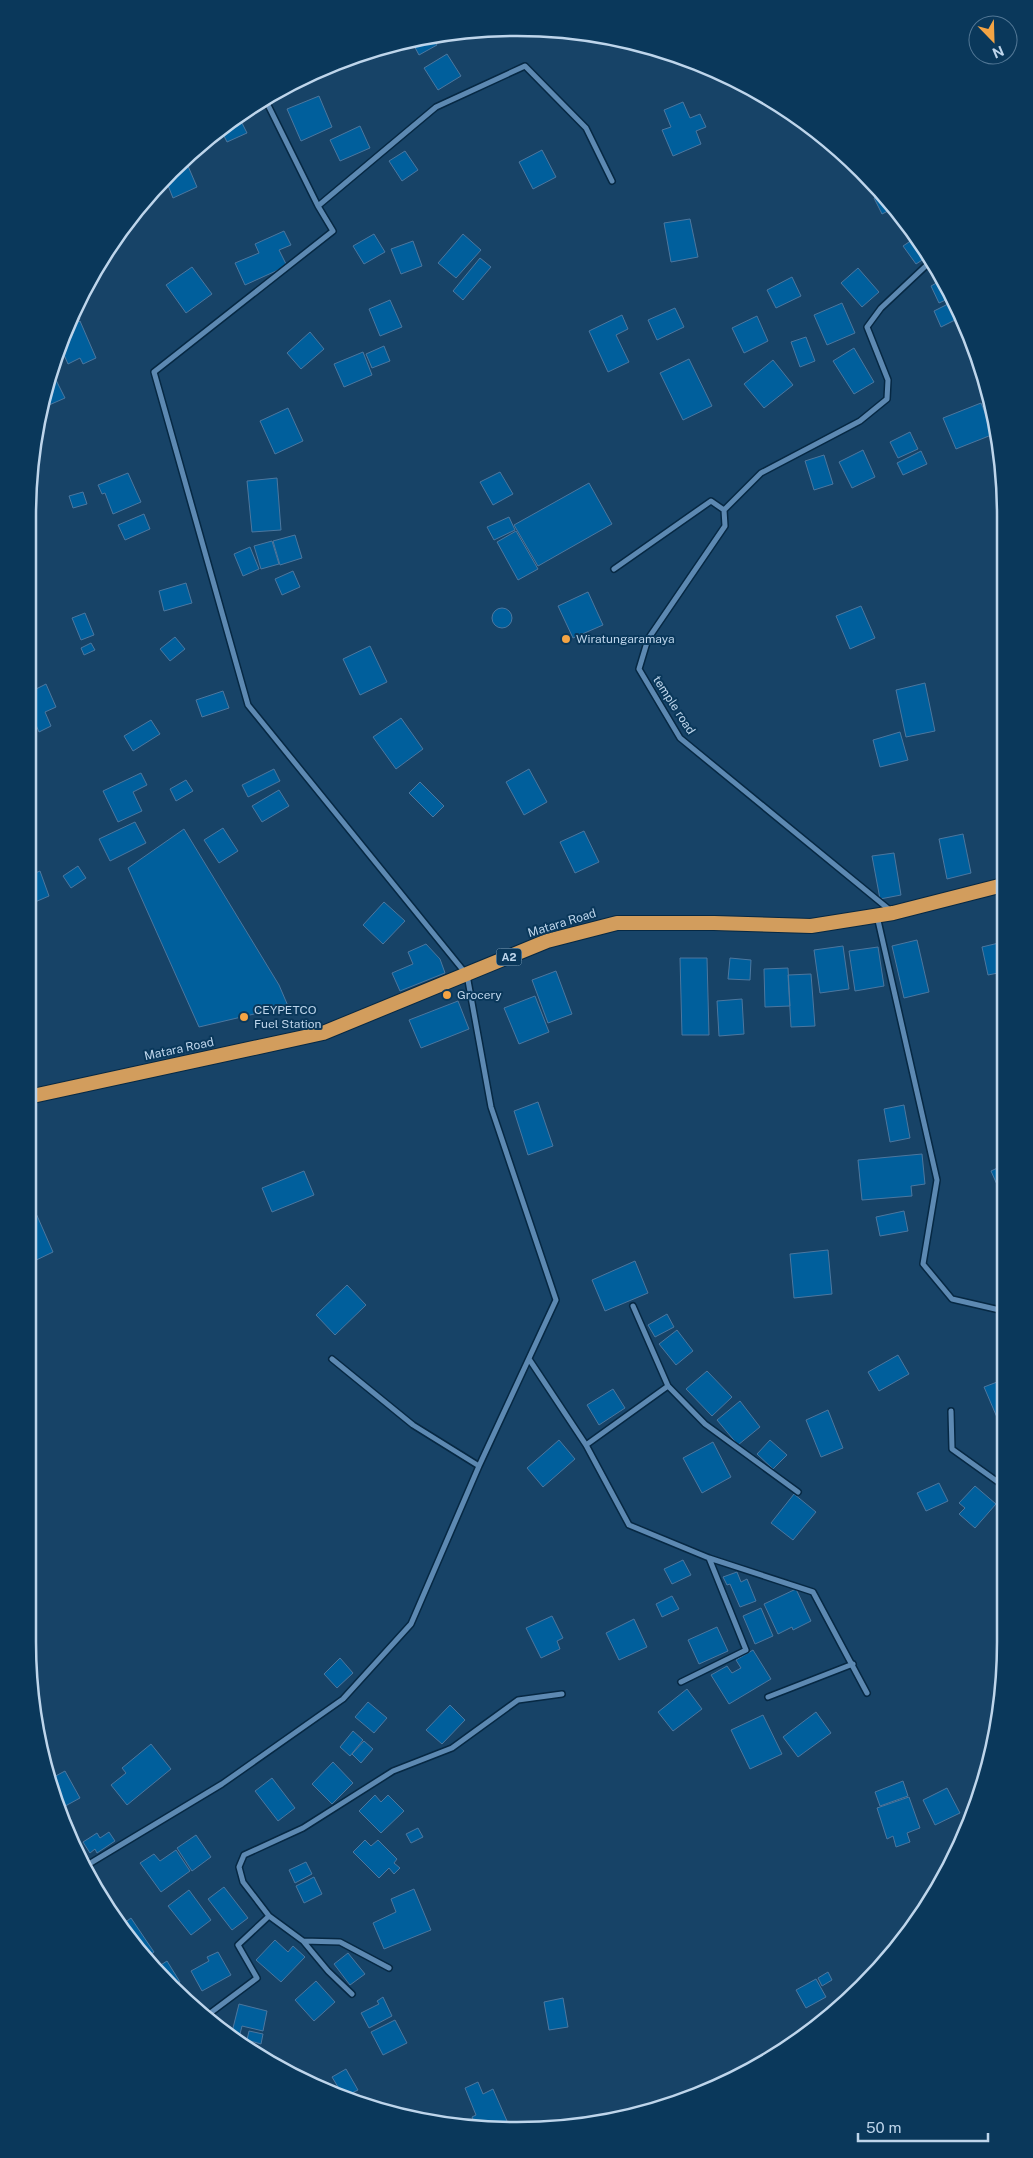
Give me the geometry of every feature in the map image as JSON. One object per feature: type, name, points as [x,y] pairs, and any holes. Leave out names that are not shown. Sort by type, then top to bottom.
[{"type":"highway","name":"Matara Road","points":[[36,1095],[323,1033],[547,941],[617,923],[811,926],[894,913],[997,887]]},
{"type":"street","points":[[318,206],[436,107],[525,66],[586,128],[612,181]]},
{"type":"street","points":[[91,1863],[222,1784],[343,1698],[411,1624],[479,1466],[556,1300],[491,1107],[467,975],[248,705],[154,372],[333,231],[318,206],[269,105]]},
{"type":"street","points":[[614,569],[711,502],[724,510],[761,473],[860,421],[886,399],[888,380],[867,327],[881,308],[926,266]]},
{"type":"street","name":"temple road","points":[[724,510],[725,526],[648,639],[639,668],[680,738],[894,913]]},
{"type":"street","points":[[876,916],[937,1180],[923,1264],[952,1298],[997,1309]]},
{"type":"street","points":[[633,1306],[668,1386],[705,1424],[798,1492]]},
{"type":"street","points":[[529,1358],[586,1445],[629,1525],[710,1558],[813,1592],[867,1693]]},
{"type":"street","points":[[332,1359],[413,1425],[479,1466]]},
{"type":"street","points":[[586,1445],[668,1386]]},
{"type":"street","points":[[951,1411],[952,1449],[997,1481]]},
{"type":"street","points":[[681,1682],[746,1650],[710,1558]]},
{"type":"street","points":[[768,1697],[853,1664]]},
{"type":"street","points":[[352,1994],[328,1971],[303,1941],[269,1916],[243,1882],[239,1867],[244,1855],[303,1828],[393,1771],[452,1748],[518,1700],[562,1694]]},
{"type":"street","points":[[211,2012],[257,1978],[238,1945],[269,1916]]},
{"type":"street","points":[[303,1941],[340,1942],[389,1968]]},
{"type":"building","points":[[436,43],[437,45],[419,55],[415,47]]},
{"type":"building","points":[[447,54],[461,76],[438,90],[424,68]]},
{"type":"building","points":[[319,96],[332,127],[301,141],[287,109]]},
{"type":"building","points":[[683,102],[690,118],[700,114],[706,127],[696,131],[701,144],[673,156],[662,130],[671,127],[664,110]]},
{"type":"building","points":[[242,123],[247,133],[227,142],[224,135]]},
{"type":"building","points":[[360,126],[370,148],[340,161],[330,140]]},
{"type":"building","points":[[542,150],[556,177],[533,189],[519,162]]},
{"type":"building","points":[[405,151],[418,170],[402,181],[389,161]]},
{"type":"building","points":[[188,166],[197,187],[173,198],[168,186]]},
{"type":"building","points":[[875,197],[887,211],[882,214],[874,198]]},
{"type":"building","points":[[690,219],[698,257],[671,262],[664,223]]},
{"type":"building","points":[[284,231],[291,245],[279,250],[287,266],[245,285],[235,263],[259,253],[255,244]]},
{"type":"building","points":[[374,234],[385,252],[364,264],[353,246]]},
{"type":"building","points":[[463,234],[481,250],[456,278],[438,263]]},
{"type":"building","points":[[413,241],[422,266],[401,274],[391,249]]},
{"type":"building","points":[[910,241],[922,260],[916,264],[903,246]]},
{"type":"building","points":[[480,258],[491,267],[463,300],[453,291]]},
{"type":"building","points":[[192,267],[212,294],[186,313],[166,285]]},
{"type":"building","points":[[858,268],[879,292],[862,307],[841,283]]},
{"type":"building","points":[[792,277],[801,296],[776,308],[767,290]]},
{"type":"building","points":[[936,283],[945,300],[939,303],[931,286]]},
{"type":"building","points":[[390,300],[402,327],[380,336],[369,309]]},
{"type":"building","points":[[842,303],[855,333],[827,345],[814,315]]},
{"type":"building","points":[[947,304],[954,320],[941,327],[934,311]]},
{"type":"building","points":[[675,308],[684,327],[657,340],[648,320]]},
{"type":"building","points":[[622,315],[628,329],[616,335],[629,362],[608,372],[589,331]]},
{"type":"building","points":[[757,316],[768,341],[744,353],[732,328]]},
{"type":"building","points":[[80,321],[96,358],[83,364],[80,358],[68,364],[64,356]]},
{"type":"building","points":[[310,332],[324,349],[301,369],[287,353]]},
{"type":"building","points":[[806,337],[815,361],[800,367],[791,342]]},
{"type":"building","points":[[384,346],[390,361],[372,368],[366,354]]},
{"type":"building","points":[[854,348],[874,382],[854,394],[833,361]]},
{"type":"building","points":[[363,352],[372,375],[344,387],[334,364]]},
{"type":"building","points":[[689,359],[712,406],[683,420],[660,373]]},
{"type":"building","points":[[773,360],[793,385],[764,408],[744,384]]},
{"type":"building","points":[[56,381],[65,398],[50,405]]},
{"type":"building","points":[[981,403],[986,414],[990,436],[956,449],[943,418]]},
{"type":"building","points":[[288,408],[303,441],[275,454],[260,421]]},
{"type":"building","points":[[910,432],[918,449],[898,458],[890,442]]},
{"type":"building","points":[[863,450],[875,477],[852,488],[839,462]]},
{"type":"building","points":[[921,451],[927,464],[903,475],[897,463]]},
{"type":"building","points":[[824,455],[833,484],[814,490],[805,461]]},
{"type":"building","points":[[500,472],[513,494],[493,505],[480,482]]},
{"type":"building","points":[[128,473],[141,502],[113,514],[105,493],[102,494],[98,485]]},
{"type":"building","points":[[277,478],[281,530],[252,532],[247,481]]},
{"type":"building","points":[[589,483],[612,524],[538,566],[514,525]]},
{"type":"building","points":[[83,492],[87,504],[73,508],[69,496]]},
{"type":"building","points":[[144,514],[150,529],[125,540],[118,525]]},
{"type":"building","points":[[509,517],[515,530],[494,540],[487,527]]},
{"type":"building","points":[[516,531],[538,569],[518,580],[497,542]]},
{"type":"building","points":[[295,535],[302,558],[280,565],[273,541]]},
{"type":"building","points":[[272,541],[279,564],[261,569],[254,546]]},
{"type":"building","points":[[250,547],[259,569],[243,576],[234,554]]},
{"type":"building","points":[[293,571],[300,587],[282,595],[275,579]]},
{"type":"building","points":[[186,583],[192,603],[164,611],[159,591]]},
{"type":"building","points":[[588,592],[603,625],[573,638],[558,606]]},
{"type":"building","points":[[861,606],[875,638],[850,649],[836,616]]},
{"type":"building","points":[[502,608],[509,611],[512,618],[509,625],[502,628],[495,625],[492,618],[495,611]]},
{"type":"building","points":[[85,613],[94,635],[81,640],[72,618]]},
{"type":"building","points":[[175,637],[185,649],[170,661],[160,649]]},
{"type":"building","points":[[91,643],[95,650],[84,655],[81,648]]},
{"type":"building","points":[[370,646],[387,682],[360,695],[343,659]]},
{"type":"building","points":[[925,683],[935,731],[906,737],[896,690]]},
{"type":"building","points":[[46,684],[56,707],[45,712],[51,726],[39,732],[36,725],[36,689]]},
{"type":"building","points":[[223,691],[229,708],[202,717],[196,700]]},
{"type":"building","points":[[401,718],[423,749],[396,769],[373,737]]},
{"type":"building","points":[[151,720],[160,734],[133,751],[124,736]]},
{"type":"building","points":[[900,732],[908,760],[880,767],[873,740]]},
{"type":"building","points":[[274,769],[280,781],[248,797],[242,785]]},
{"type":"building","points":[[529,769],[547,802],[524,815],[506,782]]},
{"type":"building","points":[[141,773],[147,785],[133,792],[142,811],[118,822],[103,791]]},
{"type":"building","points":[[186,780],[193,791],[176,801],[170,789]]},
{"type":"building","points":[[420,782],[444,806],[433,817],[409,793]]},
{"type":"building","points":[[279,790],[289,806],[262,822],[252,806]]},
{"type":"building","points":[[135,822],[146,843],[110,861],[99,839]]},
{"type":"building","points":[[223,828],[238,851],[219,863],[204,840]]},
{"type":"building","points":[[184,829],[279,985],[288,1006],[199,1027],[128,868]]},
{"type":"building","points":[[584,831],[599,862],[575,873],[560,842]]},
{"type":"building","points":[[963,834],[971,873],[947,879],[939,839]]},
{"type":"building","points":[[894,853],[901,895],[880,899],[872,856]]},
{"type":"building","points":[[78,866],[86,878],[71,888],[63,876]]},
{"type":"building","points":[[40,871],[49,896],[36,902],[36,873]]},
{"type":"building","points":[[384,902],[405,921],[383,944],[363,925]]},
{"type":"building","points":[[917,940],[929,992],[904,998],[892,946]]},
{"type":"building","points":[[997,943],[997,973],[988,975],[982,947]]},
{"type":"building","points":[[426,944],[440,959],[445,973],[400,991],[392,973],[413,964],[408,952]]},
{"type":"building","points":[[843,946],[849,989],[820,993],[814,950]]},
{"type":"building","points":[[878,947],[884,986],[855,991],[849,951]]},
{"type":"building","points":[[680,958],[707,958],[709,1035],[682,1035]]},
{"type":"building","points":[[730,958],[751,960],[750,980],[728,979]]},
{"type":"building","points":[[788,968],[790,1006],[765,1007],[764,969]]},
{"type":"building","points":[[556,971],[572,1014],[548,1023],[532,980]]},
{"type":"building","points":[[811,974],[815,1026],[791,1027],[788,975]]},
{"type":"building","points":[[535,996],[549,1032],[519,1044],[504,1008]]},
{"type":"building","points":[[742,999],[744,1034],[719,1036],[717,1001]]},
{"type":"building","points":[[458,1001],[469,1029],[421,1048],[409,1020]]},
{"type":"building","points":[[538,1102],[553,1146],[528,1155],[514,1111]]},
{"type":"building","points":[[904,1105],[910,1138],[890,1142],[884,1109]]},
{"type":"building","points":[[922,1154],[925,1184],[911,1186],[912,1196],[862,1200],[858,1160]]},
{"type":"building","points":[[997,1168],[997,1184],[991,1171]]},
{"type":"building","points":[[304,1171],[314,1195],[272,1212],[262,1188]]},
{"type":"building","points":[[904,1211],[908,1231],[880,1236],[876,1217]]},
{"type":"building","points":[[36,1213],[53,1252],[36,1260]]},
{"type":"building","points":[[828,1250],[832,1294],[794,1298],[790,1254]]},
{"type":"building","points":[[635,1261],[648,1293],[605,1311],[592,1280]]},
{"type":"building","points":[[347,1285],[366,1305],[335,1335],[316,1315]]},
{"type":"building","points":[[667,1314],[674,1327],[655,1337],[648,1325]]},
{"type":"building","points":[[677,1330],[693,1351],[676,1365],[659,1344]]},
{"type":"building","points":[[898,1355],[909,1374],[879,1391],[868,1372]]},
{"type":"building","points":[[707,1371],[732,1397],[712,1416],[686,1389]]},
{"type":"building","points":[[997,1382],[997,1417],[984,1387]]},
{"type":"building","points":[[613,1389],[625,1408],[599,1425],[587,1405]]},
{"type":"building","points":[[740,1401],[760,1427],[738,1445],[717,1420]]},
{"type":"building","points":[[828,1410],[843,1448],[821,1457],[806,1420]]},
{"type":"building","points":[[559,1440],[575,1459],[543,1487],[527,1468]]},
{"type":"building","points":[[770,1440],[787,1455],[773,1469],[757,1454]]},
{"type":"building","points":[[713,1442],[731,1477],[702,1493],[683,1458]]},
{"type":"building","points":[[939,1483],[948,1501],[926,1511],[917,1493]]},
{"type":"building","points":[[975,1486],[996,1504],[975,1528],[959,1514],[965,1508],[959,1503]]},
{"type":"building","points":[[794,1494],[816,1512],[793,1540],[771,1523]]},
{"type":"building","points":[[683,1560],[691,1575],[672,1584],[664,1569]]},
{"type":"building","points":[[737,1572],[741,1582],[747,1579],[756,1601],[740,1607],[730,1584],[727,1585],[723,1577]]},
{"type":"building","points":[[796,1589],[811,1621],[793,1630],[792,1627],[778,1634],[764,1604]]},
{"type":"building","points":[[672,1596],[679,1609],[662,1617],[656,1604]]},
{"type":"building","points":[[761,1608],[773,1636],[755,1644],[743,1616]]},
{"type":"building","points":[[552,1616],[563,1638],[557,1641],[560,1649],[541,1658],[526,1628]]},
{"type":"building","points":[[634,1619],[647,1647],[619,1660],[606,1633]]},
{"type":"building","points":[[717,1627],[728,1651],[699,1664],[688,1640]]},
{"type":"building","points":[[753,1650],[771,1679],[729,1704],[711,1675],[727,1666],[732,1673],[741,1668],[736,1660]]},
{"type":"building","points":[[340,1658],[353,1673],[337,1688],[324,1674]]},
{"type":"building","points":[[687,1689],[702,1709],[673,1731],[658,1712]]},
{"type":"building","points":[[368,1702],[387,1718],[374,1733],[355,1717]]},
{"type":"building","points":[[450,1705],[465,1720],[442,1744],[426,1730]]},
{"type":"building","points":[[816,1712],[831,1733],[798,1757],[783,1737]]},
{"type":"building","points":[[763,1715],[782,1754],[750,1769],[731,1730]]},
{"type":"building","points":[[353,1731],[363,1740],[350,1756],[340,1747]]},
{"type":"building","points":[[364,1741],[373,1749],[361,1763],[352,1754]]},
{"type":"building","points":[[151,1744],[171,1769],[127,1805],[111,1785],[126,1773],[122,1768]]},
{"type":"building","points":[[333,1762],[353,1783],[332,1804],[312,1784]]},
{"type":"building","points":[[65,1771],[80,1798],[66,1806],[56,1776]]},
{"type":"building","points":[[272,1778],[295,1808],[278,1821],[255,1791]]},
{"type":"building","points":[[903,1781],[908,1796],[880,1806],[875,1792]]},
{"type":"building","points":[[947,1788],[960,1813],[935,1825],[923,1800]]},
{"type":"building","points":[[375,1795],[381,1802],[388,1795],[404,1811],[381,1833],[359,1811]]},
{"type":"building","points":[[909,1797],[920,1828],[907,1833],[910,1842],[896,1847],[893,1836],[887,1839],[877,1808]]},
{"type":"building","points":[[418,1828],[423,1837],[411,1843],[406,1834]]},
{"type":"building","points":[[109,1832],[115,1841],[97,1853],[95,1849],[90,1853],[83,1842],[97,1833],[100,1838]]},
{"type":"building","points":[[196,1835],[211,1857],[192,1871],[177,1848]]},
{"type":"building","points":[[365,1840],[371,1846],[378,1840],[397,1859],[394,1863],[400,1868],[394,1874],[389,1868],[379,1878],[353,1852]]},
{"type":"building","points":[[176,1850],[190,1871],[161,1892],[140,1863],[154,1854],[160,1861]]},
{"type":"building","points":[[306,1862],[312,1874],[295,1883],[289,1870]]},
{"type":"building","points":[[314,1877],[322,1894],[304,1903],[296,1886]]},
{"type":"building","points":[[224,1887],[248,1918],[232,1930],[208,1899]]},
{"type":"building","points":[[414,1889],[431,1930],[384,1949],[373,1923],[396,1912],[391,1899]]},
{"type":"building","points":[[189,1890],[211,1920],[191,1935],[168,1906]]},
{"type":"building","points":[[131,1918],[154,1952],[152,1954],[126,1921]]},
{"type":"building","points":[[275,1940],[288,1952],[293,1946],[305,1957],[281,1982],[256,1960]]},
{"type":"building","points":[[218,1952],[231,1975],[202,1991],[191,1971],[209,1961],[207,1957]]},
{"type":"building","points":[[348,1953],[365,1974],[350,1985],[334,1964]]},
{"type":"building","points":[[167,1961],[180,1982],[179,1983],[161,1965]]},
{"type":"building","points":[[828,1972],[832,1980],[822,1986],[818,1978]]},
{"type":"building","points":[[816,1979],[826,1997],[806,2008],[796,1990]]},
{"type":"building","points":[[316,1981],[335,2002],[314,2021],[295,2000]]},
{"type":"building","points":[[383,1997],[392,2016],[369,2028],[361,2013],[379,2004],[377,2001]]},
{"type":"building","points":[[563,1998],[568,2027],[549,2030],[544,2002]]},
{"type":"building","points":[[239,2004],[267,2011],[263,2031],[242,2026],[240,2034],[233,2029]]},
{"type":"building","points":[[395,2020],[407,2043],[383,2055],[371,2032]]},
{"type":"building","points":[[249,2031],[263,2034],[261,2044],[247,2039]]},
{"type":"building","points":[[346,2069],[358,2090],[353,2093],[338,2087],[332,2077]]},
{"type":"building","points":[[478,2082],[483,2094],[493,2089],[507,2121],[473,2120],[472,2117],[476,2115],[465,2088]]},
{"type":"place","name":"Wiratungaramaya","points":[[566,639]]},
{"type":"place","name":"Grocery","points":[[447,995]]},
{"type":"place","name":"CEYPETCO Fuel Station","points":[[244,1017]]}]
